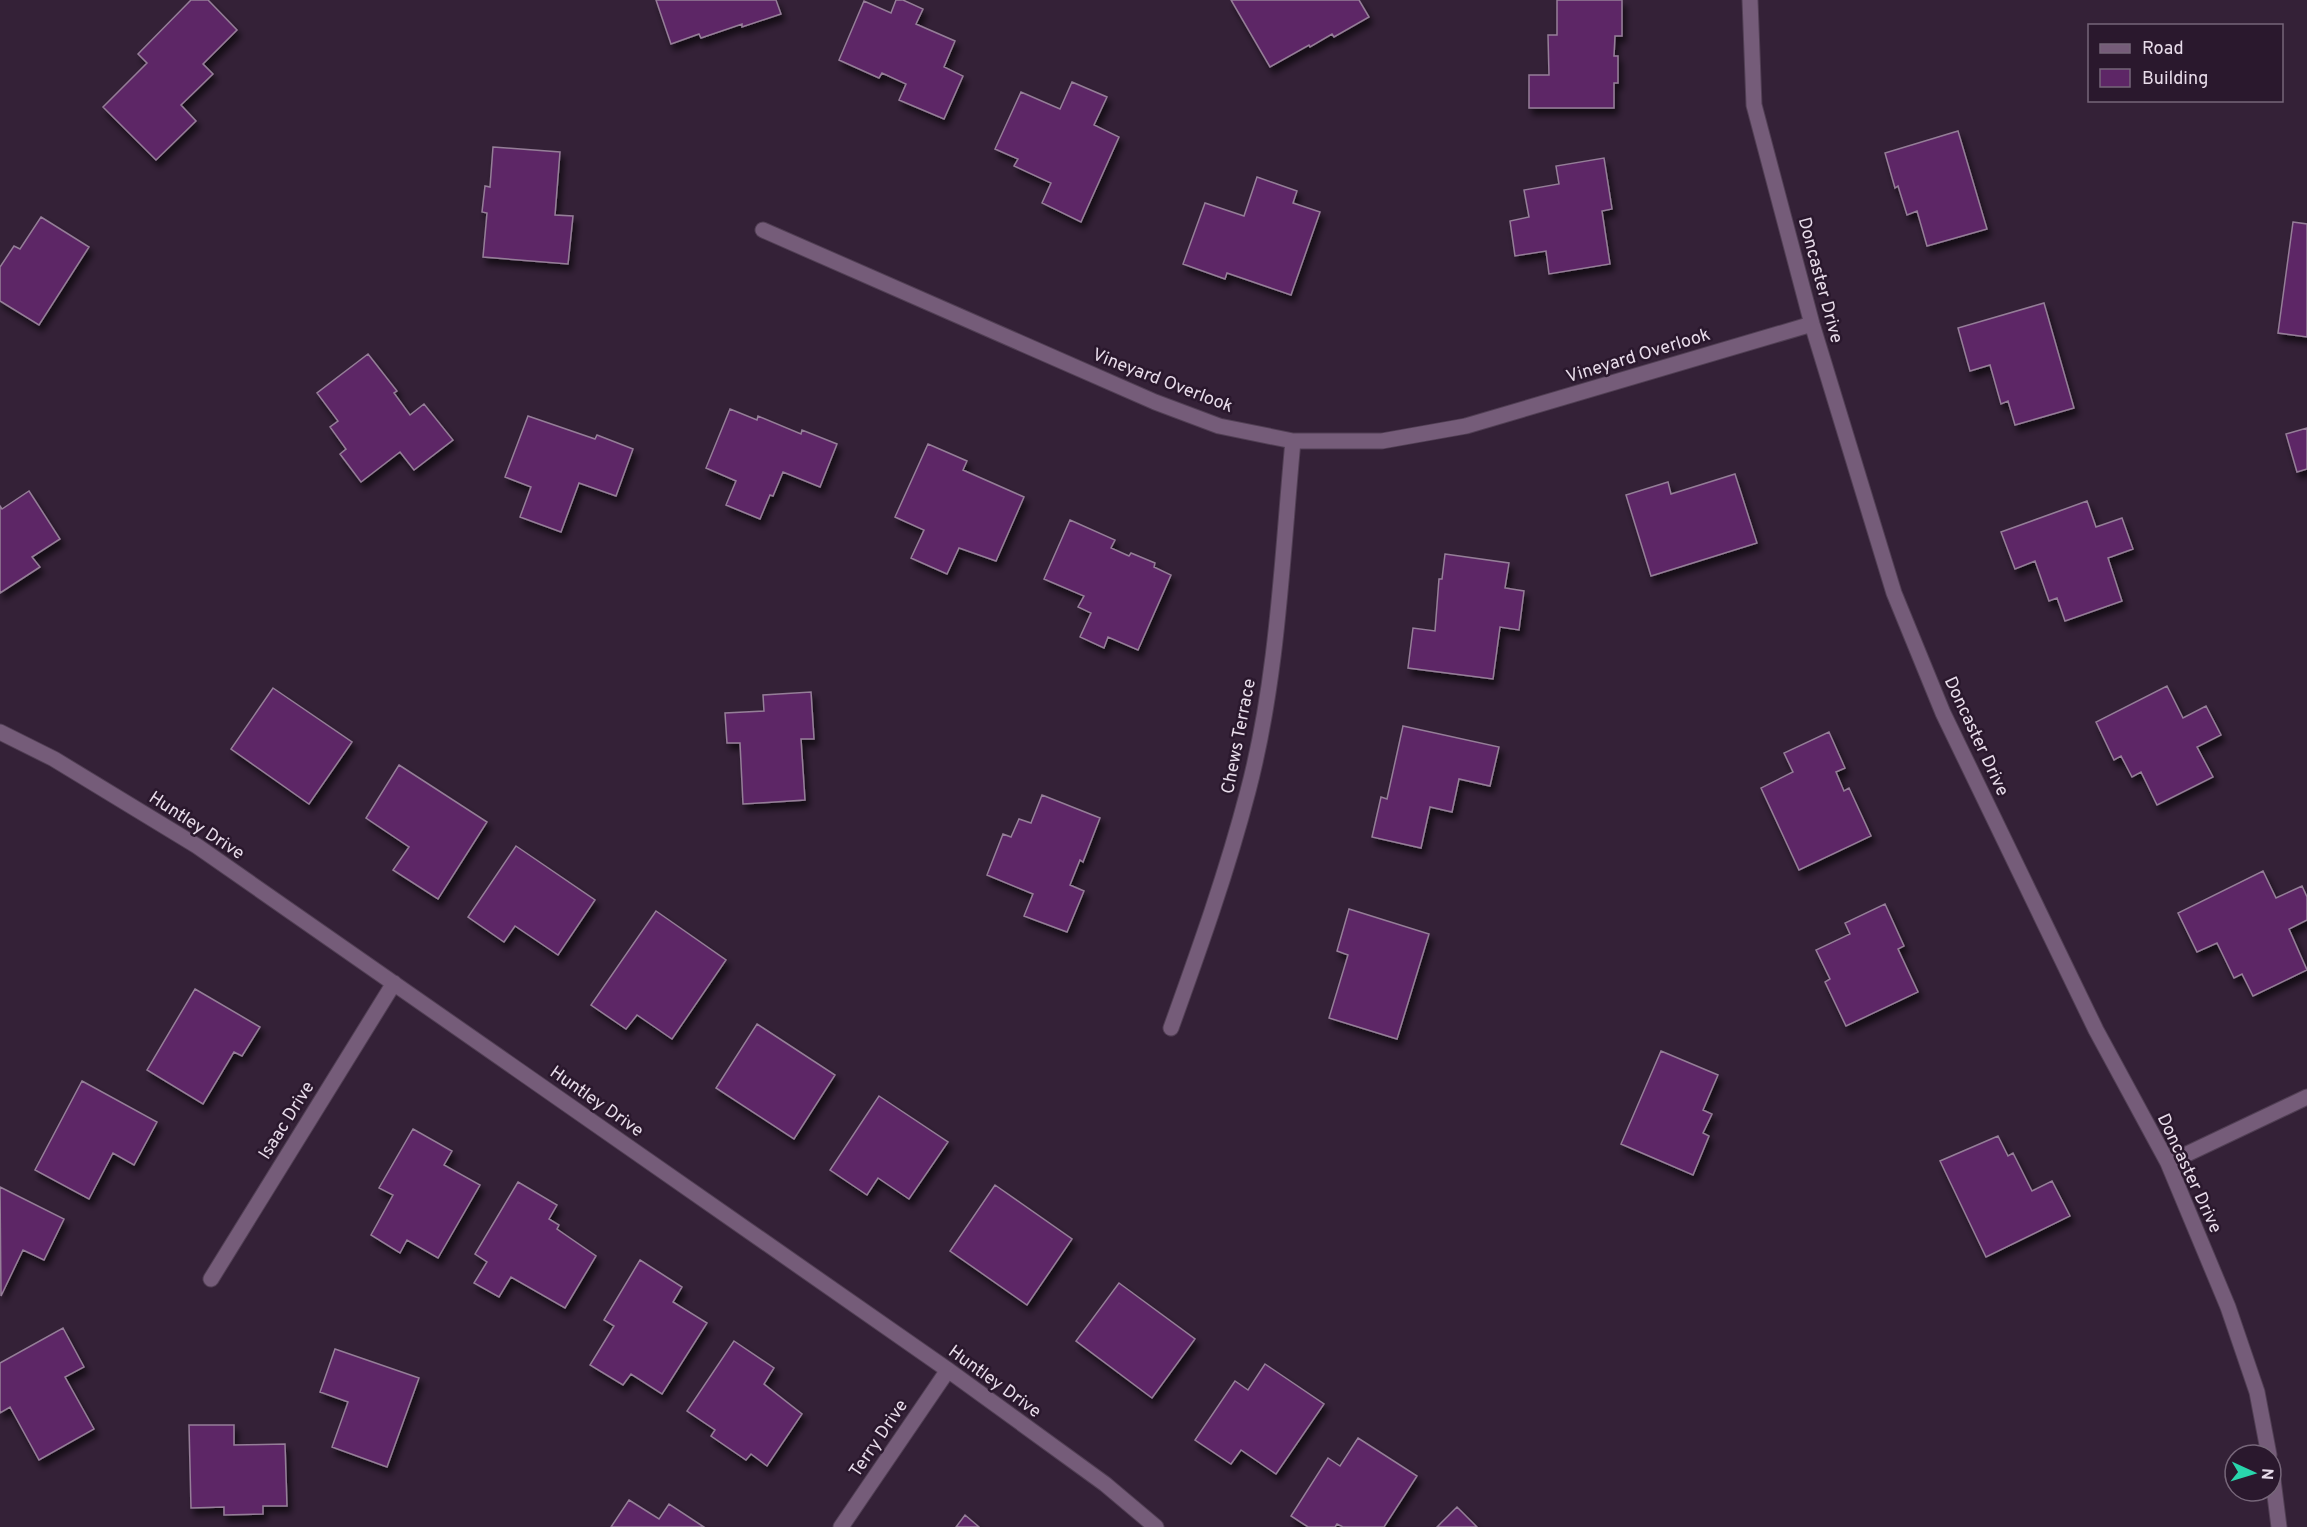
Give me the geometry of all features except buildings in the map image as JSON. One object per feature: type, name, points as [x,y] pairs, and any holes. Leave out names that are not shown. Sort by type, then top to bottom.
[{"type":"street","name":"Doncaster Drive","points":[[1750,0],[1754,105],[1812,324],[1894,593],[1943,712],[2096,1029],[2168,1163],[2232,1317],[2257,1392],[2267,1443]]},
{"type":"street","name":"Vineyard Overlook","points":[[763,230],[1155,402],[1219,426],[1293,441],[1382,441],[1466,426],[1812,324]]},
{"type":"street","name":"Chews Terrace","points":[[1171,1028],[1213,911],[1248,790],[1267,699],[1276,629],[1293,441]]},
{"type":"street","name":"Huntley Drive","points":[[0,732],[54,759],[197,846],[948,1370],[1105,1484],[1156,1527]]},
{"type":"street","name":"Isaac Drive","points":[[211,1278],[393,983]]},
{"type":"street","points":[[2168,1163],[2307,1097]]},
{"type":"street","name":"Terry Drive","points":[[841,1527],[948,1370]]},
{"type":"street","points":[[2276,1503],[2279,1527]]}]
